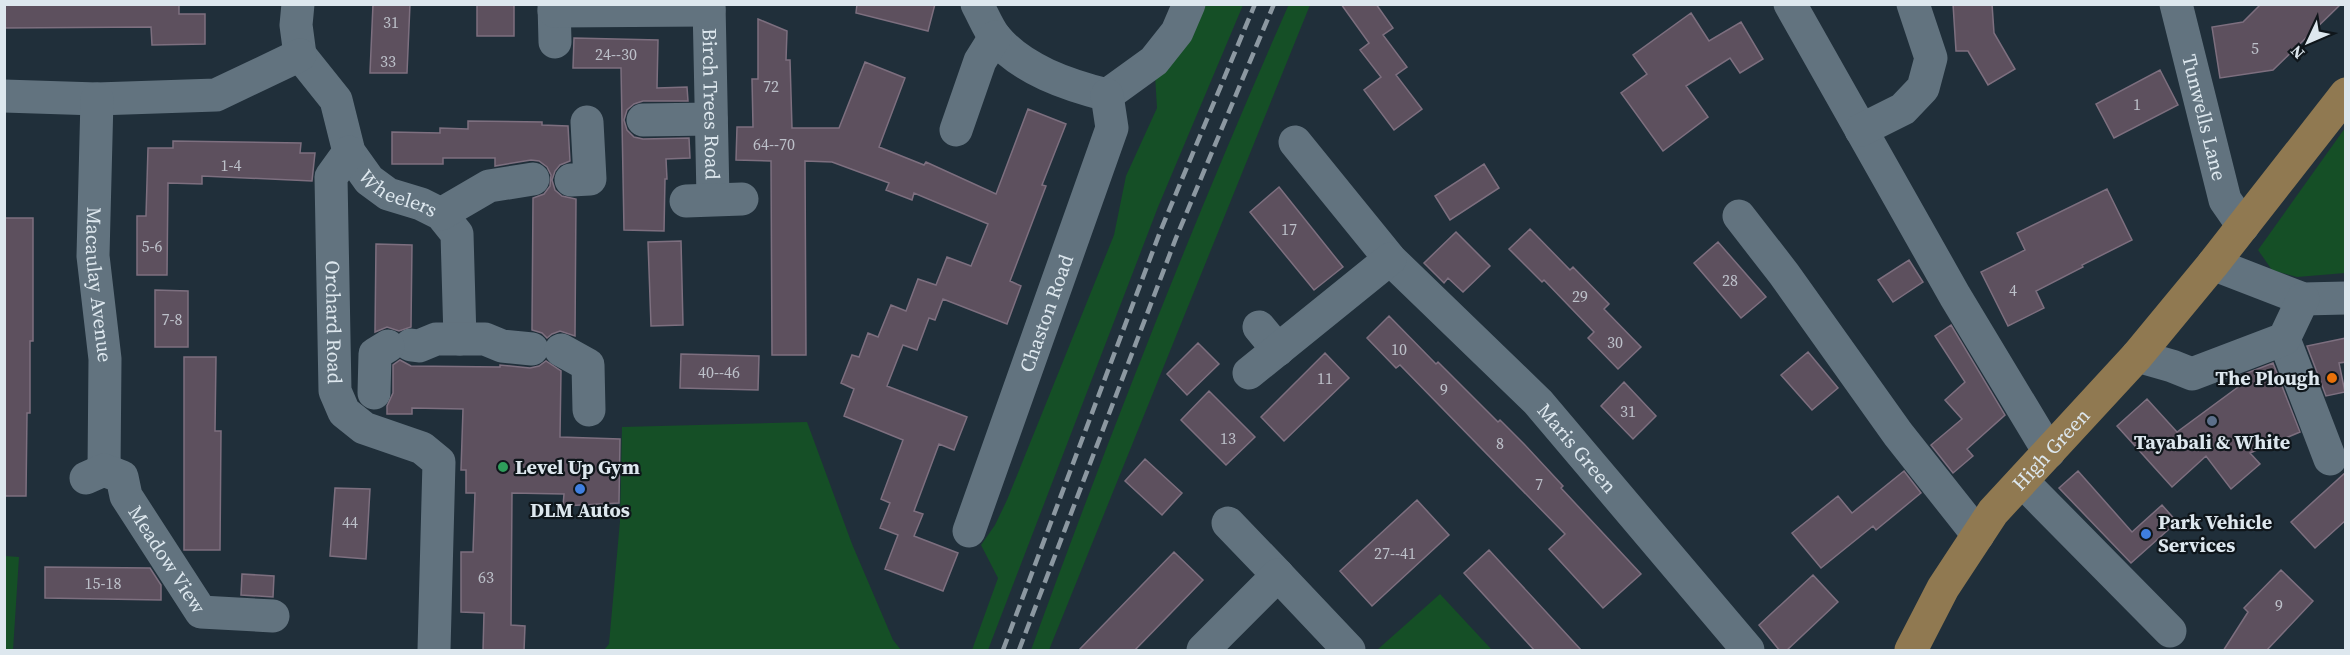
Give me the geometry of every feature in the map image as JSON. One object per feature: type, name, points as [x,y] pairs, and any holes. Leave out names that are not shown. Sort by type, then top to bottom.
[{"type":"main road","points":[[2213,264],[2346,94]]},
{"type":"main road","name":"High Green","points":[[1911,651],[1943,588],[1993,512],[2137,356],[2213,264]]},
{"type":"street","points":[[4,96],[97,99],[216,95],[300,55],[296,24],[297,4]]},
{"type":"street","points":[[978,4],[995,37],[1014,55],[1072,86],[1107,94],[1154,61],[1177,32],[1189,4]]},
{"type":"street","points":[[1790,4],[1955,296],[2049,452]]},
{"type":"street","points":[[1861,130],[1903,109],[1923,88],[1931,58],[1913,4]]},
{"type":"street","name":"Tunwells Lane","points":[[2176,4],[2225,200],[2243,226]]},
{"type":"street","name":"Birch Trees Road","points":[[554,19],[709,7],[714,199]]},
{"type":"street","points":[[956,130],[980,61],[995,37]]},
{"type":"street","name":"Wheelers","points":[[300,55],[336,100],[349,152],[369,180],[388,194],[421,204],[441,214],[456,234],[436,341]]},
{"type":"street","name":"Chaston Road","points":[[969,531],[1112,128],[1107,94]]},
{"type":"street","name":"Macaulay Avenue","points":[[94,474],[105,359],[93,256],[97,99]]},
{"type":"street","points":[[643,120],[711,119]]},
{"type":"street","points":[[571,180],[590,179],[587,122]]},
{"type":"street","name":"Maris Green","points":[[1295,142],[1390,259],[1538,402],[1748,651]]},
{"type":"street","name":"Orchard Road","points":[[349,152],[331,177],[335,391],[344,412],[364,428],[422,448],[439,462],[434,651]]},
{"type":"street","points":[[441,214],[489,186],[533,179]]},
{"type":"street","points":[[1739,216],[1784,274],[1898,434],[1978,535]]},
{"type":"street","points":[[1249,373],[1268,338],[1390,259]]},
{"type":"street","points":[[2213,264],[2303,299],[2346,298]]},
{"type":"street","points":[[2137,356],[2192,374],[2284,339],[2303,299]]},
{"type":"street","points":[[2284,339],[2330,459]]},
{"type":"street","points":[[374,393],[375,354],[436,341],[547,349],[588,365],[589,410]]},
{"type":"street","name":"Meadow View","points":[[94,474],[122,477],[126,496],[201,612],[273,616]]},
{"type":"street","points":[[2022,481],[2170,631]]},
{"type":"street","points":[[1228,523],[1349,651]]},
{"type":"street","points":[[1203,651],[1278,576]]},
{"type":"green space","points":[[1289,4],[1310,5],[1049,650],[1031,650],[1154,326]]},
{"type":"green space","points":[[1201,5],[1243,5],[1158,207],[988,650],[972,650],[998,578],[981,545],[995,525],[1007,500],[1114,235],[1126,176],[1157,108],[1155,75]]},
{"type":"green space","points":[[2345,128],[2345,273],[2297,277],[2272,270],[2258,250]]},
{"type":"green space","points":[[807,422],[852,544],[893,640],[901,650],[604,650],[609,644],[620,521],[622,427]]},
{"type":"green space","points":[[5,556],[19,557],[13,650],[5,650]]},
{"type":"green space","points":[[1440,594],[1492,650],[1377,650]]},
{"type":"building","points":[[4,4],[179,4],[179,14],[205,14],[205,44],[152,45],[151,27],[4,28]]},
{"type":"building","points":[[373,4],[410,4],[407,73],[370,73]]},
{"type":"building","points":[[477,4],[514,4],[514,36],[477,36]]},
{"type":"building","points":[[857,4],[935,4],[928,31],[856,13]]},
{"type":"building","points":[[1341,4],[1376,4],[1393,28],[1383,35],[1407,67],[1396,75],[1422,109],[1394,130],[1364,90],[1381,77],[1360,50],[1369,43]]},
{"type":"building","points":[[1953,4],[1992,4],[1994,33],[2015,69],[1988,85],[1968,51],[1956,51]]},
{"type":"building","points":[[2261,4],[2341,4],[2273,70],[2220,78],[2212,27],[2243,22]]},
{"type":"building","points":[[1691,13],[1709,41],[1741,22],[1763,59],[1740,73],[1730,58],[1686,86],[1708,117],[1663,151],[1621,93],[1647,74],[1633,55]]},
{"type":"building","points":[[758,19],[787,31],[786,60],[790,60],[792,128],[839,128],[865,62],[905,78],[879,147],[924,165],[926,162],[996,194],[1028,109],[1066,124],[1042,185],[1046,186],[1010,281],[1021,286],[1007,324],[943,299],[935,320],[929,318],[917,350],[903,345],[887,386],[967,417],[954,450],[939,444],[914,511],[923,514],[914,536],[958,553],[943,591],[885,569],[898,535],[880,528],[890,503],[881,499],[903,440],[844,416],[854,389],[841,383],[852,355],[859,357],[868,333],[878,337],[891,305],[906,311],[918,279],[936,285],[947,257],[971,266],[988,224],[914,193],[912,200],[886,190],[889,183],[832,162],[805,161],[806,355],[772,355],[771,161],[736,160],[737,127],[753,127],[752,79],[758,79]]},
{"type":"building","points":[[574,38],[658,40],[657,88],[687,87],[688,101],[643,101],[627,110],[624,120],[627,130],[634,137],[643,139],[689,138],[690,158],[666,159],[664,231],[624,230],[621,68],[573,68]]},
{"type":"building","points":[[2160,70],[2178,105],[2114,138],[2096,104]]},
{"type":"building","points":[[468,121],[542,122],[542,125],[568,126],[570,161],[560,165],[552,180],[555,190],[562,196],[576,199],[575,336],[560,331],[547,338],[542,333],[532,330],[533,198],[544,194],[550,186],[551,175],[547,167],[539,161],[531,160],[495,166],[495,158],[443,158],[443,164],[392,164],[392,132],[440,133],[440,128],[468,129]]},
{"type":"building","points":[[173,141],[301,143],[300,153],[315,153],[312,181],[202,176],[202,184],[168,183],[167,275],[137,275],[137,216],[146,216],[148,148],[173,148]]},
{"type":"building","points":[[1484,164],[1499,188],[1450,220],[1435,196]]},
{"type":"building","points":[[1279,187],[1343,267],[1314,290],[1250,212]]},
{"type":"building","points":[[2107,189],[2132,240],[2036,291],[2044,308],[2008,326],[1981,272],[2025,250],[2017,233]]},
{"type":"building","points":[[4,218],[33,218],[33,341],[30,341],[30,413],[27,413],[26,496],[4,496]]},
{"type":"building","points":[[1530,229],[1570,270],[1573,267],[1609,304],[1604,309],[1641,347],[1618,369],[1588,338],[1594,332],[1544,280],[1542,282],[1509,249]]},
{"type":"building","points":[[1456,232],[1490,266],[1463,292],[1448,278],[1444,283],[1424,263]]},
{"type":"building","points":[[681,241],[683,325],[651,326],[648,242]]},
{"type":"building","points":[[1718,242],[1766,297],[1741,318],[1694,263]]},
{"type":"building","points":[[376,244],[412,245],[411,327],[399,331],[387,327],[375,332]]},
{"type":"building","points":[[1909,260],[1923,282],[1893,302],[1878,280]]},
{"type":"building","points":[[155,290],[188,291],[188,347],[155,347]]},
{"type":"building","points":[[1389,316],[1436,364],[1438,362],[1498,422],[1500,420],[1524,444],[1563,486],[1561,488],[1641,574],[1603,608],[1549,549],[1565,534],[1400,365],[1396,368],[1367,338]]},
{"type":"building","points":[[1951,325],[2005,415],[1967,449],[1973,456],[1953,473],[1931,445],[1962,419],[1945,400],[1965,382],[1935,336]]},
{"type":"building","name":"The Plough","points":[[2346,338],[2346,362],[2339,363],[2345,392],[2326,396],[2307,346]]},
{"type":"building","points":[[1198,343],[1219,364],[1187,395],[1167,374]]},
{"type":"building","points":[[1808,352],[1838,388],[1812,410],[1781,375]]},
{"type":"building","points":[[1325,353],[1349,378],[1284,441],[1261,417]]},
{"type":"building","points":[[681,354],[759,356],[758,390],[680,388]]},
{"type":"building","points":[[184,357],[216,357],[215,431],[221,431],[220,550],[184,550]]},
{"type":"building","points":[[400,360],[411,366],[500,367],[500,365],[530,368],[546,361],[561,371],[560,437],[620,439],[619,503],[563,506],[564,494],[512,493],[511,625],[525,626],[524,651],[483,651],[484,613],[461,612],[461,552],[473,552],[475,493],[466,493],[466,470],[461,470],[463,409],[412,408],[412,414],[387,414],[387,406],[393,393],[393,365]]},
{"type":"building","points":[[2273,363],[2300,432],[2250,453],[2260,464],[2231,489],[2206,456],[2172,487],[2117,426],[2147,399],[2177,432],[2238,387],[2234,378]]},
{"type":"building","points":[[1624,382],[1656,416],[1633,439],[1601,406]]},
{"type":"building","points":[[1209,391],[1255,437],[1226,465],[1181,420]]},
{"type":"building","points":[[1145,459],[1182,493],[1162,515],[1125,481]]},
{"type":"building","points":[[1904,471],[1921,493],[1876,530],[1873,526],[1821,568],[1792,533],[1838,496],[1852,513]]},
{"type":"building","points":[[2078,471],[2132,532],[2162,505],[2177,522],[2131,563],[2059,488]]},
{"type":"building","points":[[2346,472],[2346,520],[2315,548],[2291,522]]},
{"type":"building","points":[[335,488],[370,489],[366,559],[330,556]]},
{"type":"building","points":[[1417,500],[1449,535],[1372,606],[1340,571]]},
{"type":"building","points":[[1489,550],[1582,651],[1535,651],[1464,573]]},
{"type":"building","points":[[1174,552],[1203,580],[1134,651],[1078,651]]},
{"type":"building","points":[[45,567],[150,568],[161,585],[161,600],[45,598]]},
{"type":"building","points":[[2281,570],[2313,601],[2266,651],[2223,651],[2248,612],[2244,608]]},
{"type":"building","points":[[242,574],[274,576],[273,597],[241,595]]},
{"type":"building","points":[[1813,575],[1838,602],[1786,651],[1780,651],[1759,625]]},
{"type":"railway","points":[[1003,650],[1160,232],[1255,4]]},
{"type":"railway","points":[[1019,650],[1176,238],[1274,4]]},
{"type":"place","name":"The Plough","points":[[2332,378]]},
{"type":"place","name":"Tayabali & White","points":[[2212,421]]},
{"type":"place","name":"Level Up Gym","points":[[503,467]]},
{"type":"place","name":"DLM Autos","points":[[580,489]]},
{"type":"place","name":"Park Vehicle Services","points":[[2146,534]]}]
